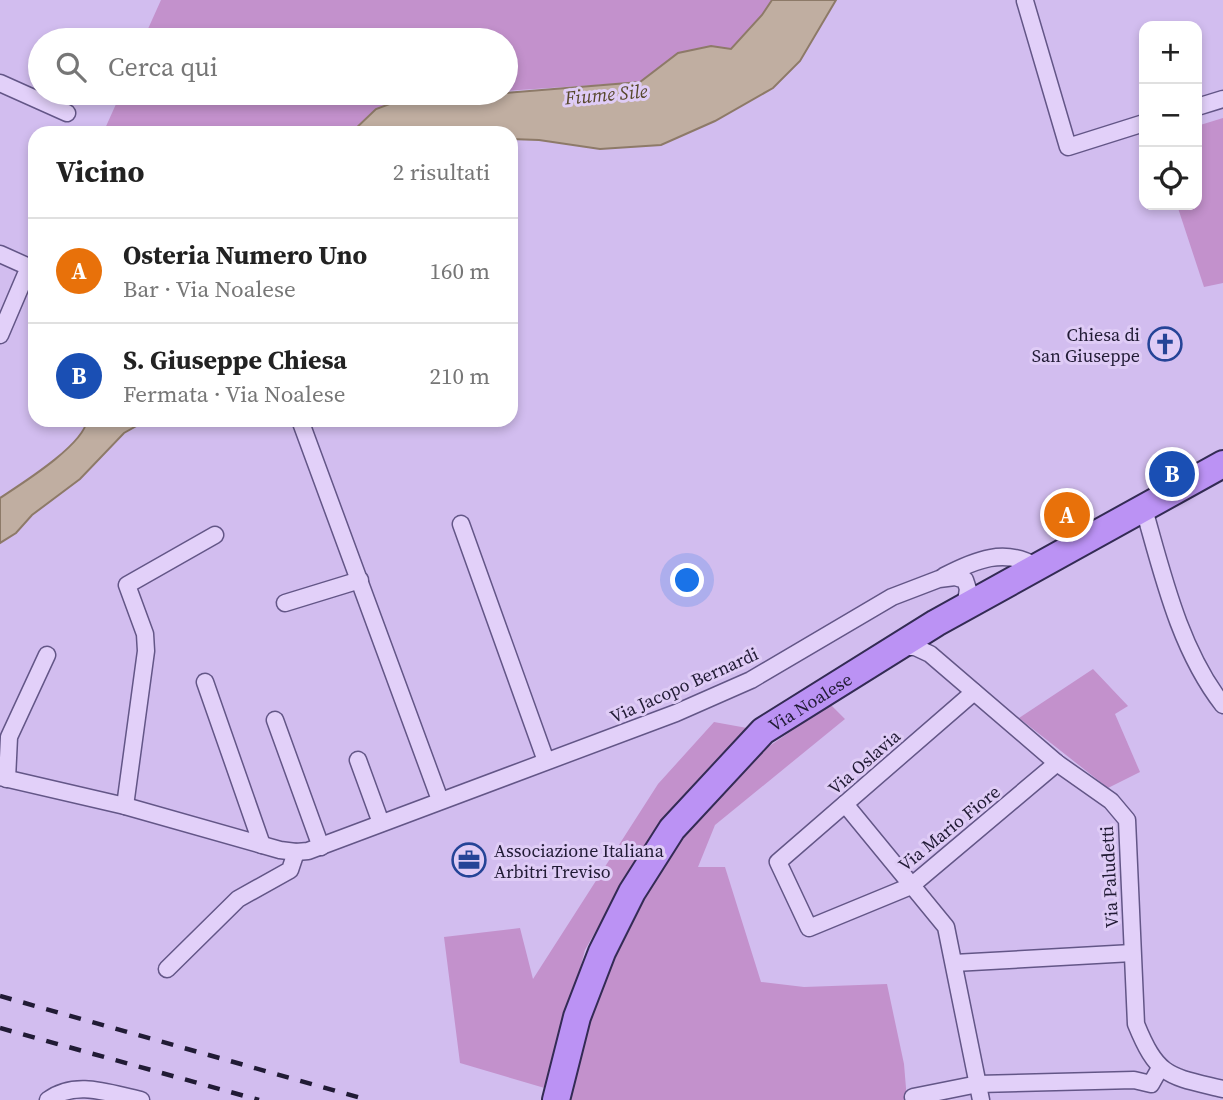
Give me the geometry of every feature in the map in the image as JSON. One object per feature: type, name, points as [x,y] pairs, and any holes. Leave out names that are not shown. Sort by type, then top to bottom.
[{"type":"main road","name":"Via Noalese","points":[[557,1094],[577,1017],[602,951],[632,892],[672,829],[763,731],[896,648],[1223,464]]},
{"type":"street","points":[[1026,1],[1068,146],[1139,125]]},
{"type":"street","points":[[0,83],[28,96]]},
{"type":"street","points":[[1202,105],[1223,99]]},
{"type":"street","points":[[49,105],[67,113]]},
{"type":"street","points":[[0,254],[28,267]]},
{"type":"street","points":[[0,335],[28,269]]},
{"type":"street","points":[[303,427],[440,800]]},
{"type":"street","points":[[1144,509],[1168,591],[1202,676],[1223,705]]},
{"type":"street","points":[[461,524],[547,761]]},
{"type":"street","points":[[125,806],[146,651],[145,634],[128,585],[215,535]]},
{"type":"street","name":"Via Jacopo Bernardi","points":[[296,852],[321,847],[733,689],[892,597],[962,567],[996,556],[1018,558],[1037,567]]},
{"type":"street","points":[[939,579],[955,577],[965,580],[968,589],[965,608]]},
{"type":"street","points":[[285,603],[360,580]]},
{"type":"street","name":"Via Paludetti","points":[[896,648],[915,647],[930,654],[1057,763],[1111,801],[1127,820],[1136,1024],[1147,1050],[1160,1068]]},
{"type":"street","points":[[47,655],[9,737],[4,778],[125,806],[296,852],[290,870],[238,899],[167,969]]},
{"type":"street","points":[[205,682],[262,845]]},
{"type":"street","name":"Via Oslavia","points":[[778,862],[974,692]]},
{"type":"street","points":[[275,720],[321,847]]},
{"type":"street","points":[[358,760],[381,823]]},
{"type":"street","name":"Via Mario Fiore","points":[[778,862],[809,928],[911,886],[1057,763]]},
{"type":"street","points":[[845,804],[946,927],[979,1092]]},
{"type":"street","points":[[954,963],[1132,953]]},
{"type":"street","points":[[1146,1100],[1151,1083],[1160,1068],[1184,1080],[1223,1089]]},
{"type":"street","points":[[913,1097],[1134,1080],[1151,1083]]},
{"type":"street","points":[[48,1100],[68,1089],[80,1087],[141,1100]]},
{"type":"shaded area","points":[[161,0],[772,0],[731,49],[711,46],[678,53],[640,82],[518,90],[518,28],[148,28]]},
{"type":"shaded area","points":[[116,105],[387,105],[376,109],[358,126],[106,126]]},
{"type":"shaded area","points":[[1223,118],[1223,283],[1204,287],[1179,210],[1202,210],[1202,124]]},
{"type":"shaded area","points":[[1093,669],[1128,706],[1115,714],[1140,772],[1108,788],[1019,718]]},
{"type":"shaded area","points":[[830,704],[845,719],[715,825],[698,867],[725,867],[761,982],[804,987],[887,984],[904,1064],[907,1100],[564,1100],[586,1017],[618,939],[661,860],[707,805],[758,754]]},
{"type":"shaded area","points":[[714,722],[758,730],[691,791],[638,856],[585,950],[548,1089],[460,1063],[444,937],[520,928],[533,979],[658,784]]},
{"type":"water","name":"Fiume Sile","points":[[772,0],[836,0],[800,61],[773,88],[715,121],[661,145],[600,149],[518,139],[518,126],[358,126],[376,109],[387,105],[518,105],[518,92],[640,82],[678,53],[711,46],[731,49]]},
{"type":"water","points":[[84,427],[135,427],[124,433],[80,479],[32,515],[16,533],[0,543],[0,498],[64,452]]},
{"type":"railway","points":[[0,996],[368,1100]]},
{"type":"railway","points":[[0,1028],[259,1100]]},
{"type":"place","name":"Chiesa di San Giuseppe","points":[[1165,344]]},
{"type":"place","name":"S. Giuseppe Chiesa","points":[[1172,474]]},
{"type":"place","name":"Osteria Numero Uno","points":[[1067,515]]},
{"type":"place","name":"Associazione Italiana Arbitri Treviso","points":[[469,860]]}]
